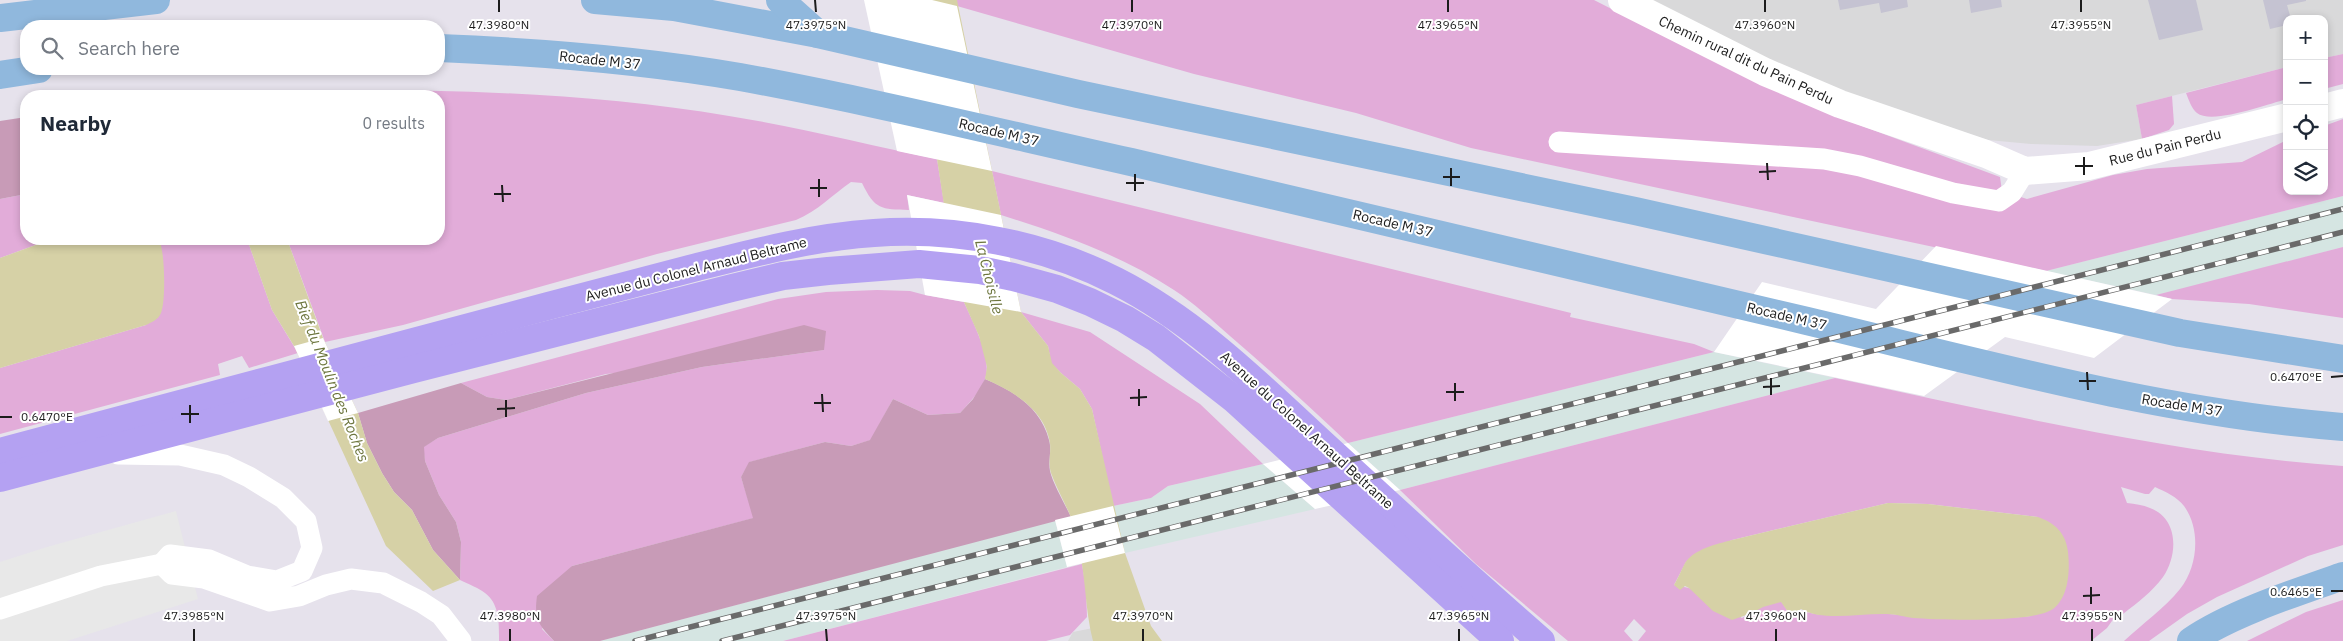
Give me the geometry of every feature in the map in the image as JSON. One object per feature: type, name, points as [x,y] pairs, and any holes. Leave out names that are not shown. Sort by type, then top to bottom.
[{"type":"highway","points":[[0,18],[156,0]]},
{"type":"highway","points":[[595,0],[674,7],[818,34],[1078,94],[1635,211],[2180,333],[2343,359]]},
{"type":"highway","points":[[780,0],[818,34]]},
{"type":"highway","name":"Rocade M 37","points":[[445,48],[501,51],[660,66],[736,77],[888,107],[1318,205],[2110,393],[2297,423],[2343,427]]},
{"type":"highway","points":[[0,75],[20,72]]},
{"type":"highway","points":[[2191,641],[2203,633],[2248,612],[2343,576]]},
{"type":"main road","name":"Avenue du Colonel Arnaud Beltrame","points":[[0,478],[93,454],[311,383],[800,242],[874,233],[913,232],[964,236],[1006,243],[1042,252],[1095,271],[1149,299],[1178,318],[1260,385],[1436,548],[1540,641]]},
{"type":"main road","name":"Avenue du Colonel Arnaud Beltrame","points":[[340,375],[783,276],[877,265],[919,264],[980,270],[1013,277],[1056,289],[1090,302],[1125,319],[1156,338],[1234,399],[1500,641]]},
{"type":"main road","name":"Avenue du Colonel Arnaud Beltrame","points":[[0,452],[311,383]]},
{"type":"street","name":"Chemin rural dit du Pain Perdu","points":[[1622,0],[1764,72],[1840,104],[1986,154]]},
{"type":"street","points":[[2328,107],[2343,103]]},
{"type":"street","name":"Rue du Pain Perdu","points":[[1986,154],[2025,171],[2089,166],[2283,118]]},
{"type":"lane","points":[[1560,142],[1824,159],[1860,166],[1953,193],[1999,201],[2012,192],[2025,171]]},
{"type":"lane","points":[[0,609],[101,576],[162,564],[170,555],[209,560],[247,576],[277,581],[302,571],[312,548],[306,521],[283,498],[249,476],[224,465],[180,455],[93,454]]},
{"type":"lane","points":[[162,564],[172,574],[204,578],[270,601],[299,596],[326,585],[351,579],[383,583],[421,602],[441,615],[460,641]]},
{"type":"shaded area","points":[[957,0],[1594,0],[1682,45],[1862,126],[2000,177],[2002,191],[2027,199],[2113,175],[2147,169],[2242,162],[2283,142],[2283,195],[2328,195],[2328,125],[2343,119],[2343,196],[2046,271],[1471,148],[1356,113],[1194,74],[957,6]]},
{"type":"shaded area","points":[[1646,0],[2343,0],[2343,54],[2328,57],[2328,15],[2283,15],[2283,68],[2136,105],[2142,139],[2097,146],[2031,144],[1988,140],[1887,110],[1741,47]]},
{"type":"shaded area","points":[[2343,54],[2343,84],[2328,88],[2328,60],[2328,57]]},
{"type":"shaded area","points":[[2283,68],[2283,100],[2240,112],[2215,117],[2204,116],[2195,111],[2186,93]]},
{"type":"shaded area","points":[[445,91],[541,95],[682,109],[781,125],[937,159],[944,203],[907,195],[909,210],[885,208],[875,203],[862,183],[851,182],[818,207],[796,220],[657,254],[403,325],[325,342],[289,245],[445,245]]},
{"type":"shaded area","points":[[2172,96],[2174,124],[2169,130],[2142,139],[2136,105]]},
{"type":"shaded area","points":[[20,118],[20,195],[0,199],[0,121]]},
{"type":"shaded area","points":[[992,171],[1571,313],[1570,317],[1694,344],[1714,352],[1348,443],[1260,362],[1189,300],[1174,290],[1133,266],[1090,246],[1001,215]]},
{"type":"shaded area","points":[[20,195],[20,245],[36,245],[0,258],[0,199]]},
{"type":"shaded area","points":[[2343,196],[2343,247],[2216,281],[2156,295],[2046,271]]},
{"type":"shaded area","points":[[159,245],[249,245],[272,310],[298,353],[249,368],[242,356],[218,364],[220,375],[0,434],[0,368],[146,325]]},
{"type":"shaded area","points":[[2343,247],[2343,318],[2249,304],[2172,299],[2156,295]]},
{"type":"shaded area","points":[[910,291],[964,302],[984,351],[987,371],[980,388],[960,413],[928,415],[893,399],[871,440],[851,446],[825,442],[750,462],[741,477],[754,518],[572,566],[542,629],[554,641],[499,641],[498,615],[494,603],[483,591],[460,580],[461,542],[456,522],[439,495],[425,461],[423,447],[438,438],[586,393],[702,367],[824,350],[606,374],[506,400],[487,397],[461,383],[778,299],[826,292]]},
{"type":"shaded area","points":[[1021,312],[1090,332],[1200,404],[1263,464],[1168,486],[1151,498],[1113,506],[1092,409],[1080,389],[1051,363],[1048,346]]},
{"type":"shaded area","points":[[804,325],[826,331],[824,350],[702,367],[586,393],[438,438],[424,447],[425,461],[439,495],[456,522],[461,542],[460,580],[433,550],[412,510],[394,492],[382,473],[367,443],[358,413],[461,383],[487,397],[506,400]]},
{"type":"shaded area","points":[[1714,352],[1835,378],[1400,490],[1348,443]]},
{"type":"shaded area","points":[[1835,378],[2087,431],[2215,452],[2343,466],[2343,545],[2308,556],[2217,597],[2187,614],[2149,641],[2124,641],[2180,589],[2191,570],[2194,559],[2195,537],[2189,515],[2184,506],[2175,497],[2155,487],[2149,494],[2145,494],[2121,487],[2127,503],[2150,508],[2160,513],[2166,520],[2171,529],[2173,548],[2168,568],[2154,588],[2123,614],[2119,611],[2107,628],[2091,641],[1638,641],[1646,631],[1634,619],[1624,631],[1633,641],[1568,641],[1476,564],[1400,490]],"holes":[[[1888,503],[1928,504],[2038,517],[2031,616],[1977,619],[1881,614],[1822,615],[1787,610],[1781,601],[1763,606],[1742,618],[1689,588],[1674,585],[1686,562],[1732,540]]]},
{"type":"shaded area","points":[[985,379],[1016,395],[1040,419],[1050,444],[1052,476],[1071,517],[600,641],[554,641],[538,621],[536,610],[537,596],[572,566],[753,518],[741,477],[749,462],[825,442],[851,446],[870,440],[893,399],[928,415],[960,413],[973,399]]},
{"type":"shaded area","points":[[1263,464],[1315,509],[1125,553],[1113,506],[1151,498],[1168,486]]},
{"type":"shaded area","points":[[176,511],[198,599],[67,641],[0,641],[0,562]]},
{"type":"shaded area","points":[[1055,520],[1067,567],[783,641],[600,641]]},
{"type":"shaded area","points":[[1082,564],[1086,588],[1087,617],[1070,635],[1046,641],[783,641]]},
{"type":"shaded area","points":[[2343,600],[2343,641],[2247,641],[2306,612]]},
{"type":"shaded area","points":[[1118,623],[1133,641],[1068,641],[1073,632]]},
{"type":"water","name":"La Choisille","points":[[904,0],[957,0],[1021,312],[1048,346],[1052,363],[1080,389],[1092,409],[1125,553],[1151,626],[1162,641],[1093,641],[1088,618],[1079,548],[1070,515],[1051,473],[1050,443],[1047,431],[1035,411],[1026,403],[1006,389],[985,379],[987,367],[979,336],[956,284],[937,159],[911,44]]},
{"type":"water","points":[[36,245],[161,245],[164,276],[163,307],[157,319],[146,325],[0,368],[0,258]]},
{"type":"water","name":"Bief du Moulin des Roches","points":[[249,245],[289,245],[323,338],[358,413],[367,443],[382,473],[394,492],[412,510],[433,550],[460,580],[433,591],[386,546],[294,346],[272,310]]},
{"type":"water","points":[[1888,503],[1928,504],[2038,517],[2050,522],[2062,534],[2067,545],[2069,567],[2067,583],[2062,598],[2053,609],[2027,617],[2007,619],[1926,619],[1894,614],[1831,616],[1810,613],[1801,609],[1791,616],[1781,602],[1763,607],[1732,620],[1713,611],[1689,588],[1685,586],[1680,590],[1674,585],[1689,558],[1706,548],[1732,540]]},
{"type":"pier","points":[[864,0],[932,0],[957,6],[992,171],[897,151]]},
{"type":"pier","points":[[907,195],[1001,215],[1021,312],[925,295]]},
{"type":"pier","points":[[1936,246],[2172,299],[2094,358],[2005,337],[1924,396],[1714,352],[1762,282],[1876,309]]},
{"type":"pier","points":[[323,338],[358,413],[328,421],[294,346]]},
{"type":"pier","points":[[1348,443],[1400,490],[1315,509],[1263,464]]},
{"type":"pier","points":[[1113,506],[1125,553],[1067,567],[1055,520]]},
{"type":"building","points":[[1838,0],[1907,0],[1908,7],[1881,13],[1879,3],[1840,10]]},
{"type":"building","points":[[1969,0],[2001,0],[2002,7],[1971,13]]},
{"type":"building","points":[[2148,0],[2196,0],[2203,30],[2159,40]]},
{"type":"building","points":[[2263,0],[2306,0],[2287,5],[2290,15],[2283,15],[2283,26],[2270,29]]},
{"type":"railway","points":[[635,641],[2343,209]]},
{"type":"railway","points":[[722,641],[2343,232]]}]
